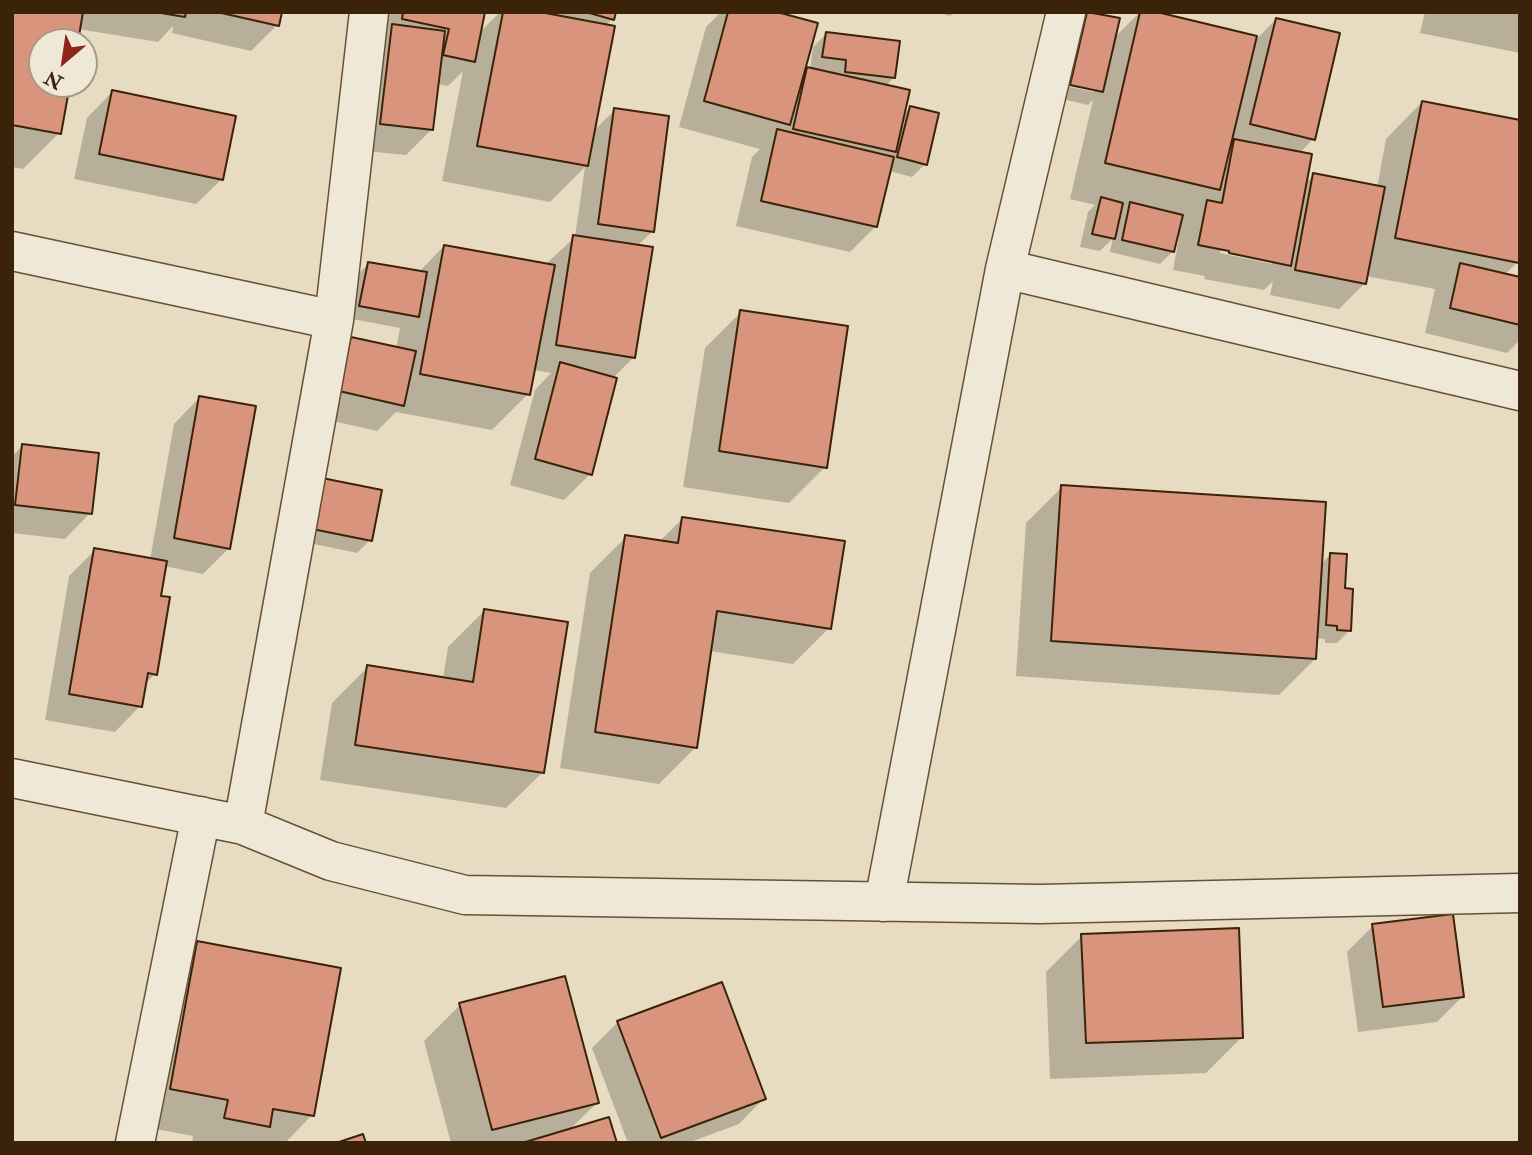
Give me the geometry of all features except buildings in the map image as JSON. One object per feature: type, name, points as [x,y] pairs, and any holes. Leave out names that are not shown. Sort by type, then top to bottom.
[{"type":"street","points":[[243,825],[334,320],[369,12]]},
{"type":"street","points":[[884,902],[1005,269],[1066,12]]},
{"type":"street","points":[[12,251],[334,320]]},
{"type":"street","points":[[1005,269],[1520,391]]},
{"type":"street","points":[[12,778],[243,825],[331,861],[465,895],[1040,904],[1520,893]]},
{"type":"street","points":[[135,1143],[201,816]]}]
